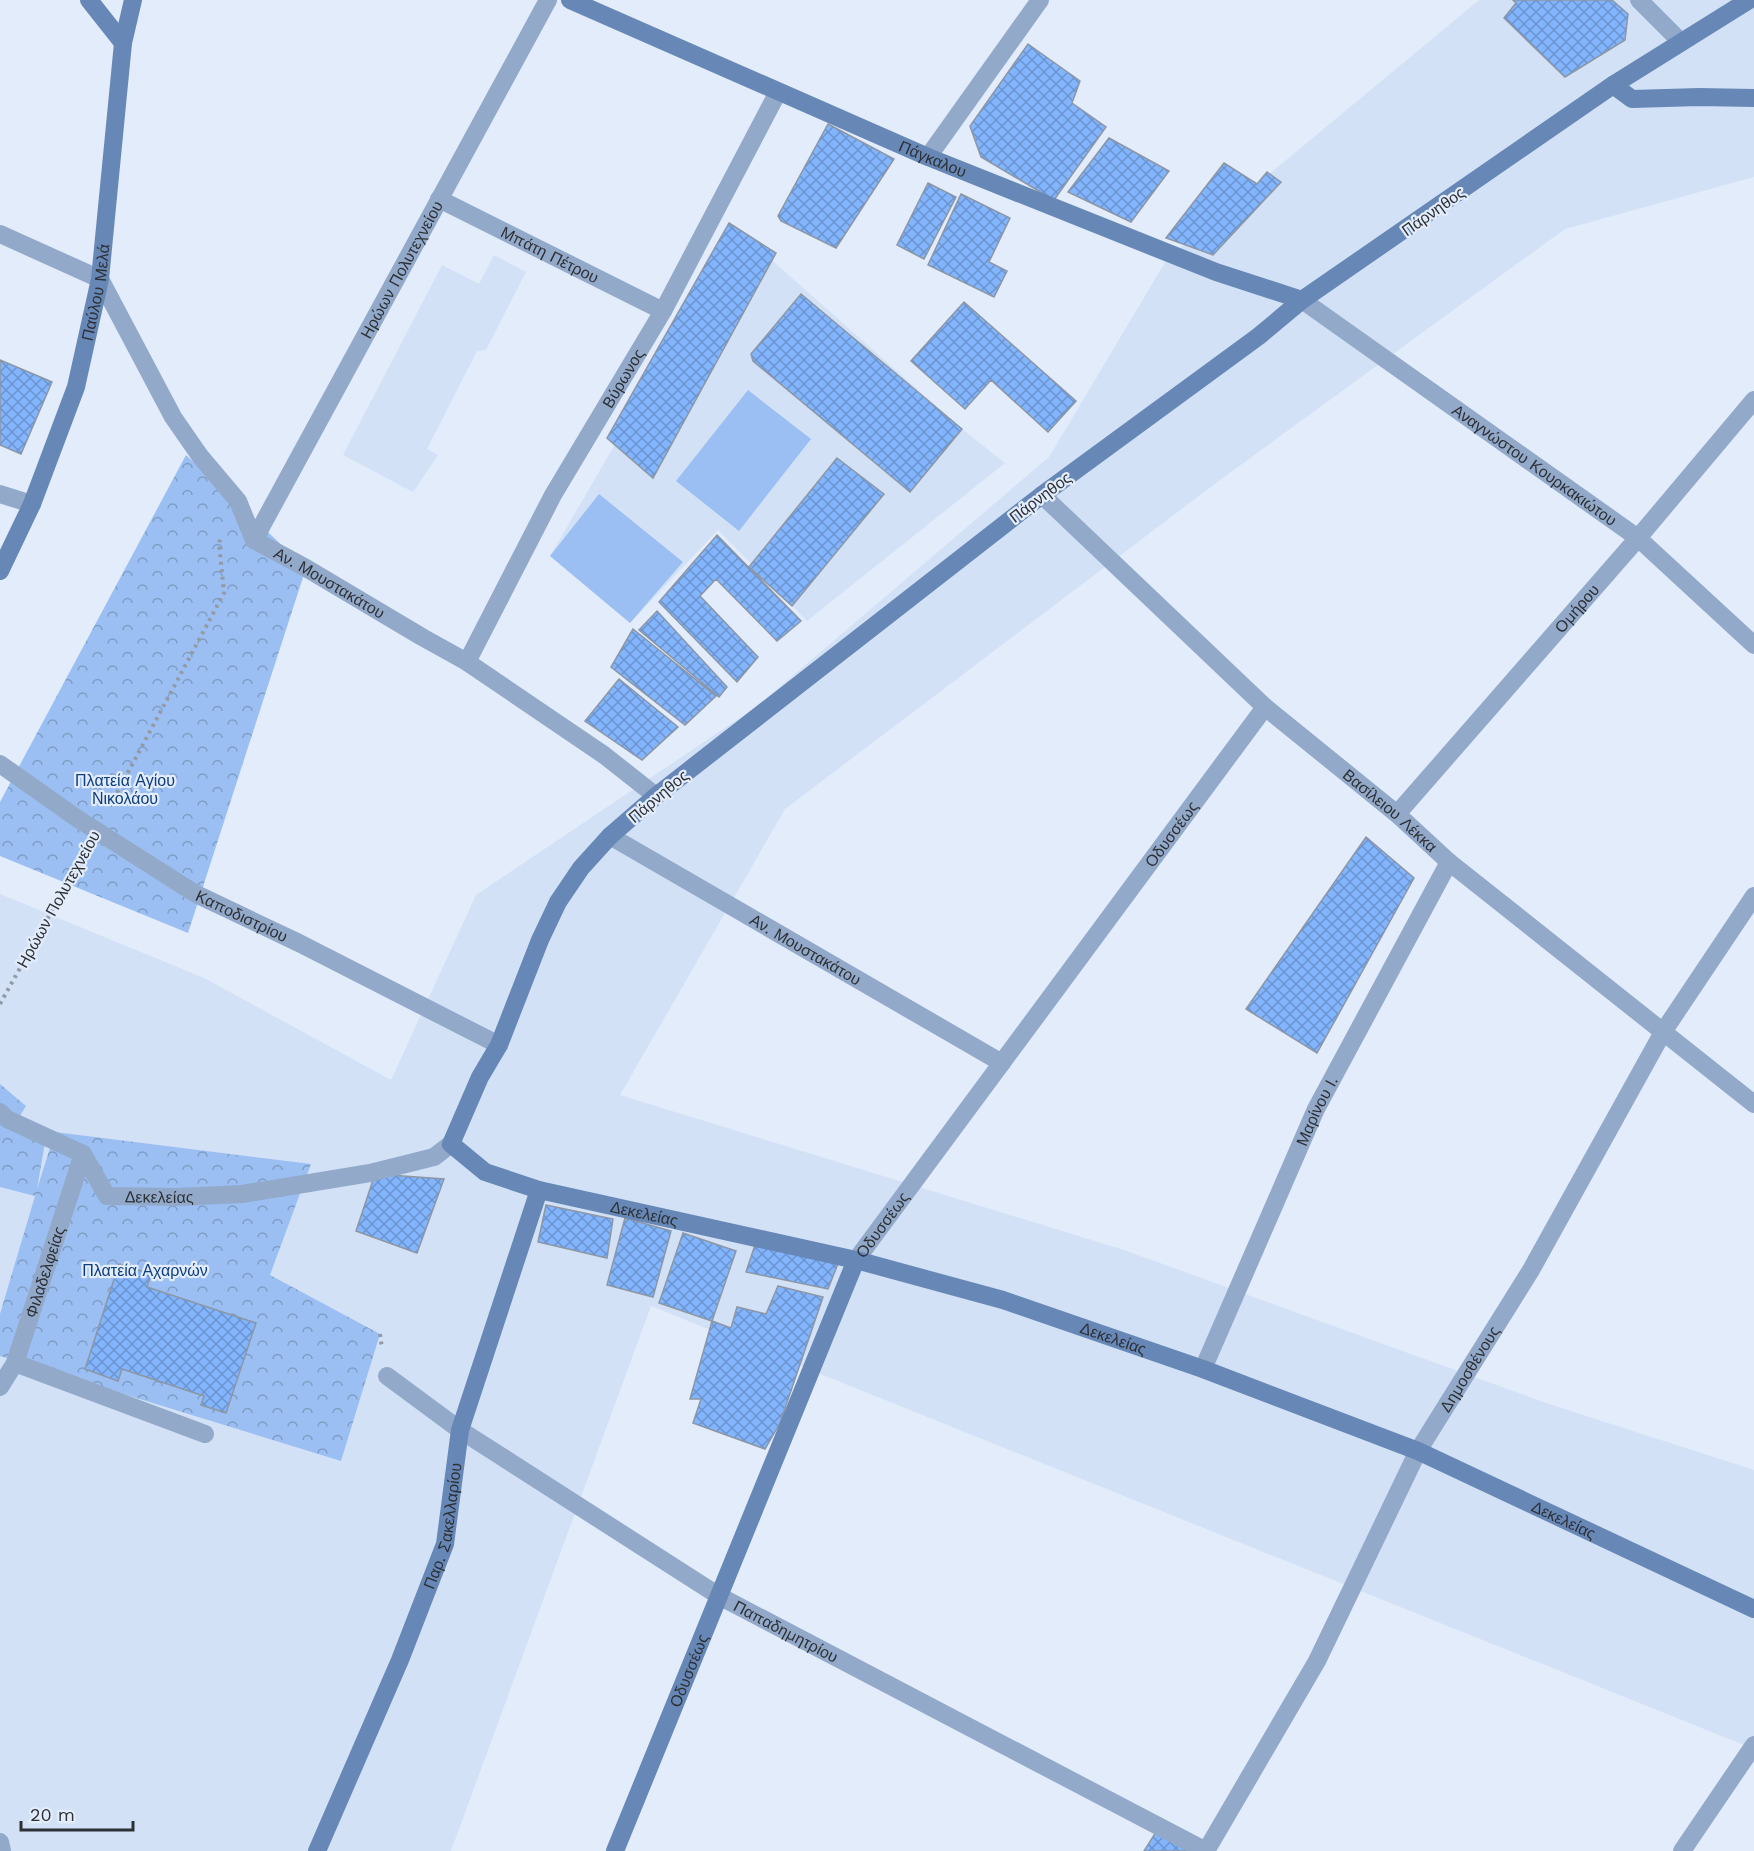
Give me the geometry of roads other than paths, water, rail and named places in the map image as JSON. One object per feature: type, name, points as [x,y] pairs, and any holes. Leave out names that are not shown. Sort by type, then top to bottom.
[{"type":"street","points":[[89,0],[123,43]]},
{"type":"street","name":"Παύλου Μελά","points":[[0,571],[32,504],[76,387],[100,279],[123,43],[133,0]]},
{"type":"street","name":"Ηρώων Πολυτεχνείου","points":[[254,540],[548,0]]},
{"type":"street","name":"Πάγκαλου","points":[[570,0],[928,158],[1216,272],[1302,300]]},
{"type":"street","points":[[928,158],[1040,0]]},
{"type":"street","points":[[1639,0],[1682,42]]},
{"type":"street","name":"Πάρνηθος","points":[[451,1144],[480,1077],[499,1045],[540,940],[558,902],[581,868],[610,836],[656,796],[1042,495],[1259,336],[1302,300],[1409,228],[1612,85],[1749,0]]},
{"type":"street","points":[[1612,85],[1632,99],[1754,98]]},
{"type":"street","name":"Βύρωνος","points":[[467,662],[553,495],[663,311],[778,92]]},
{"type":"street","name":"Μπάτη Πέτρου","points":[[439,199],[663,311]]},
{"type":"street","points":[[0,234],[100,279]]},
{"type":"street","name":"Αν. Μουστακάτου","points":[[100,279],[173,417],[200,456],[238,501],[254,540],[467,662],[604,755],[656,796]]},
{"type":"street","name":"Αναγνώστου Κουρκακιώτου","points":[[1302,300],[1638,538],[1754,645]]},
{"type":"street","name":"Ομήρου","points":[[1397,814],[1638,538],[1754,400]]},
{"type":"street","points":[[0,494],[32,504]]},
{"type":"street","name":"Βασίλειου Λέκκα","points":[[1042,495],[1265,707],[1397,814],[1449,862],[1754,1104]]},
{"type":"street","name":"Οδυσσέως","points":[[615,1851],[856,1260],[1265,707]]},
{"type":"street","name":"Καποδιστρίου","points":[[0,764],[96,831],[196,894],[299,943],[499,1045]]},
{"type":"street","name":"Αν. Μουστακάτου","points":[[610,836],[1002,1063]]},
{"type":"street","name":"Μαρίνου Ι.","points":[[1203,1369],[1316,1109],[1449,862]]},
{"type":"street","name":"Δημοσθένους","points":[[1206,1851],[1317,1661],[1418,1451],[1531,1270],[1663,1032],[1754,896]]},
{"type":"street","points":[[0,1112],[7,1119],[83,1154]]},
{"type":"street","name":"Δεκελείας","points":[[83,1154],[107,1196],[178,1197],[242,1194],[370,1173],[434,1157],[451,1144],[485,1172],[539,1190],[856,1260],[1003,1300],[1203,1369],[1418,1451],[1754,1609]]},
{"type":"street","name":"Φιλαδελφείας","points":[[0,1387],[15,1363],[83,1154]]},
{"type":"street","name":"Παρ. Σακελλαρίου","points":[[317,1851],[400,1660],[445,1544],[459,1430],[539,1190]]},
{"type":"street","points":[[15,1363],[206,1434]]},
{"type":"street","name":"Παπαδημητρίου","points":[[387,1377],[459,1430],[719,1596],[1206,1851]]},
{"type":"street","points":[[1682,1851],[1754,1745]]},
{"type":"street","points":[[0,1842],[2,1851]]},
{"type":"park label","name":"Πλατεία Αγίου Νικολάου","points":[[125,789]]},
{"type":"park label","name":"Πλατεία Αχαρνών","points":[[145,1270]]}]
